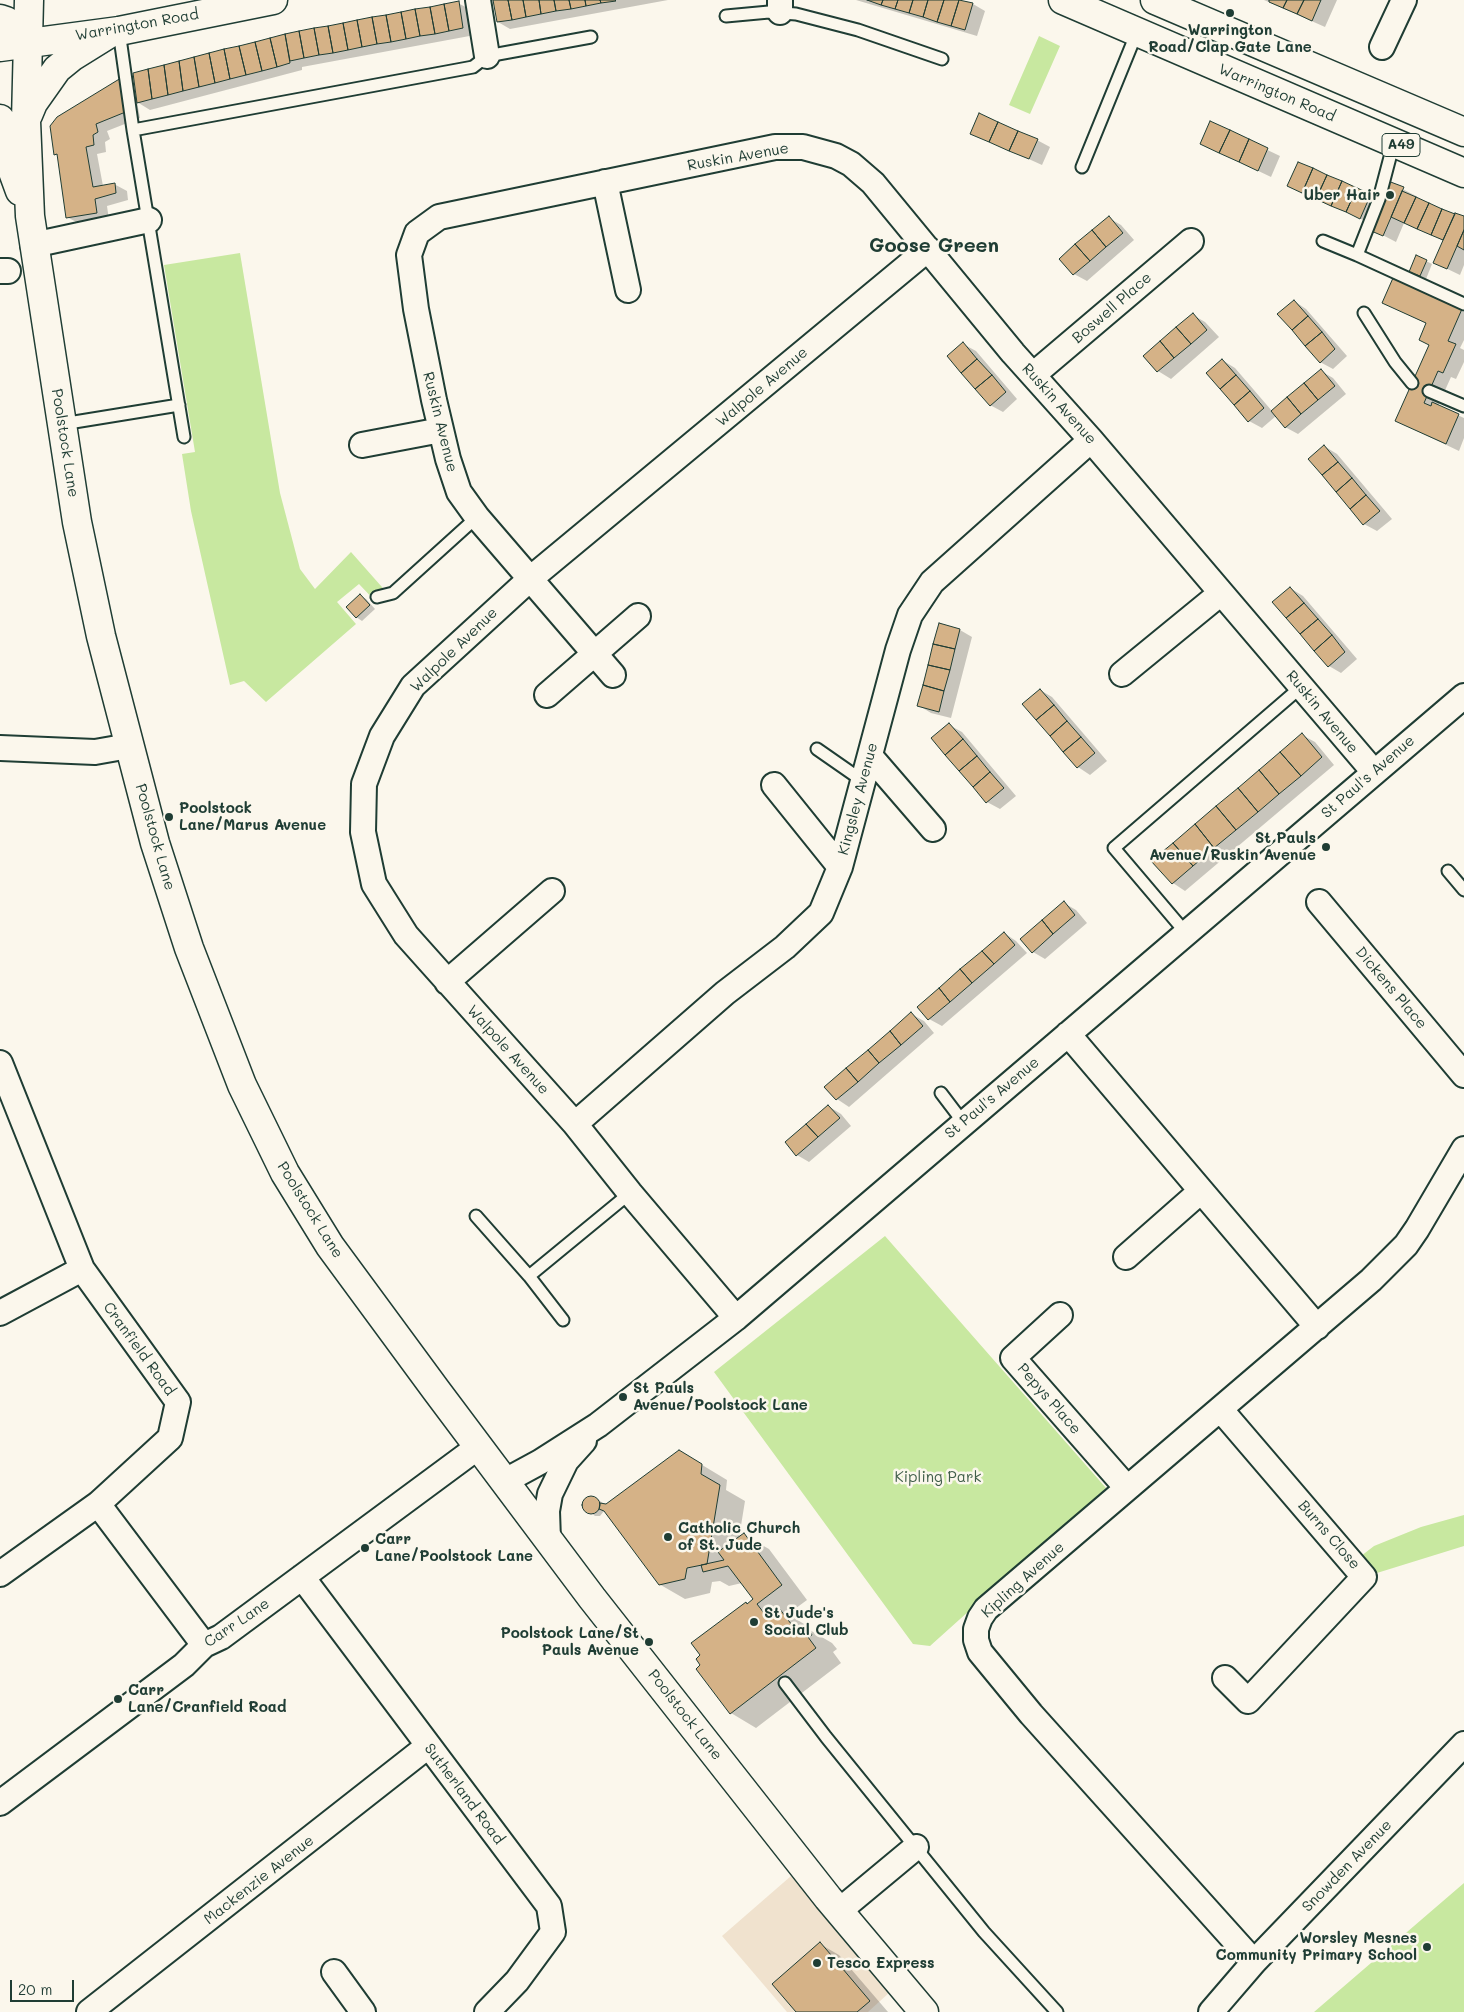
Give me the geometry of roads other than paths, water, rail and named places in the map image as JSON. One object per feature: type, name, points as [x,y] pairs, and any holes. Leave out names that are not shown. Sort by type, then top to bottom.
[{"type":"main road","name":"Poolstock Lane","points":[[29,0],[28,43],[13,120],[81,541],[101,636],[155,843],[189,948],[242,1085],[281,1164],[330,1246],[548,1540],[839,1911],[924,2012]]},
{"type":"main road","name":"Warrington Road","points":[[0,47],[114,32],[273,0]]},
{"type":"main road","name":"Warrington Road","points":[[1063,0],[1099,7],[1137,32],[1464,173]]},
{"type":"main road","name":"A49","points":[[1165,3],[1464,132]]},
{"type":"main road","points":[[0,19],[20,31],[28,43]]},
{"type":"main road","points":[[13,120],[34,103],[57,69],[73,56],[114,32]]},
{"type":"main road","points":[[0,170],[30,216]]},
{"type":"street","points":[[478,0],[487,56]]},
{"type":"street","points":[[1382,47],[1404,0]]},
{"type":"street","name":"Ruskin Avenue","points":[[613,676],[477,517],[459,492],[441,430],[416,309],[409,256],[417,234],[439,217],[775,147],[804,147],[836,156],[863,174],[1374,772]]},
{"type":"street","points":[[605,182],[628,290]]},
{"type":"street","points":[[33,244],[149,220]]},
{"type":"street","name":"Boswell Place","points":[[1033,375],[1191,241]]},
{"type":"street","name":"Walpole Avenue","points":[[736,1318],[630,1193],[575,1124],[406,936],[374,884],[363,832],[364,784],[382,736],[413,686],[530,578],[928,249]]},
{"type":"street","points":[[362,445],[441,430]]},
{"type":"street","name":"Kingsley Avenue","points":[[575,1124],[726,993],[785,947],[821,913],[840,867],[898,650],[910,615],[932,582],[1091,440]]},
{"type":"street","points":[[1122,674],[1221,593]]},
{"type":"street","points":[[548,695],[638,616]]},
{"type":"street","name":"St Paul's Avenue","points":[[505,1481],[540,1462],[598,1425],[736,1318],[963,1122],[1464,696]]},
{"type":"street","points":[[0,748],[95,752],[129,746]]},
{"type":"street","points":[[870,756],[933,829]]},
{"type":"street","points":[[774,785],[840,867]]},
{"type":"street","points":[[447,982],[552,891]]},
{"type":"street","name":"Dickens Place","points":[[1318,902],[1464,1075]]},
{"type":"street","points":[[1068,1034],[1317,1327],[1371,1280],[1406,1245],[1464,1148]]},
{"type":"street","name":"Cranfield Road","points":[[0,1574],[98,1504],[170,1438],[178,1402],[82,1270],[1,1070]]},
{"type":"street","points":[[1126,1257],[1201,1191]]},
{"type":"street","points":[[0,1313],[82,1270]]},
{"type":"street","name":"Pepys Place","points":[[1060,1315],[1013,1358],[1127,1488]]},
{"type":"street","name":"Kipling Avenue","points":[[1254,1962],[1030,1714],[980,1652],[976,1640],[976,1629],[986,1609],[1317,1327]]},
{"type":"street","name":"Burns Close","points":[[1221,1410],[1364,1577],[1248,1701],[1225,1678]]},
{"type":"street","points":[[548,1540],[546,1511],[550,1494],[566,1461],[598,1425]]},
{"type":"street","name":"Carr Lane","points":[[0,1803],[184,1665],[204,1645],[221,1637],[478,1447]]},
{"type":"street","points":[[98,1504],[204,1645]]},
{"type":"street","name":"Sutherland Road","points":[[302,1577],[549,1906],[553,1932],[517,1981],[488,2012]]},
{"type":"street","name":"Snowden Avenue","points":[[1211,2012],[1254,1962],[1464,1744]]},
{"type":"street","name":"Mackenzie Avenue","points":[[89,2012],[117,2004],[428,1746]]},
{"type":"street","points":[[839,1911],[916,1847]]},
{"type":"street","points":[[334,1972],[363,2012]]},
{"type":"lane","points":[[726,16],[769,12],[780,6],[796,14],[858,30],[942,59]]},
{"type":"lane","points":[[114,32],[149,220],[184,437]]},
{"type":"lane","points":[[1082,167],[1137,32]]},
{"type":"lane","points":[[133,130],[473,68],[487,56],[591,36]]},
{"type":"lane","points":[[1357,255],[1379,199],[1394,142]]},
{"type":"lane","points":[[1323,241],[1464,304]]},
{"type":"lane","points":[[1364,313],[1412,383]]},
{"type":"lane","points":[[1429,391],[1464,406]]},
{"type":"lane","points":[[62,424],[180,405]]},
{"type":"lane","points":[[377,597],[393,592],[477,517]]},
{"type":"lane","points":[[1186,933],[1114,848],[1301,687]]},
{"type":"lane","points":[[817,749],[863,781]]},
{"type":"lane","points":[[1448,871],[1464,890]]},
{"type":"lane","points":[[941,1093],[963,1122]]},
{"type":"lane","points":[[529,1276],[630,1193]]},
{"type":"lane","points":[[476,1216],[529,1276],[562,1320]]},
{"type":"lane","points":[[784,1683],[984,1932],[1057,2012]]},
{"type":"place","name":"Warrington Road/Clap Gate Lane","points":[[1230,13]]},
{"type":"place","name":"Uber Hair","points":[[1390,195]]},
{"type":"place","name":"Poolstock Lane/Marus Avenue","points":[[169,817]]},
{"type":"place","name":"St Pauls Avenue/Ruskin Avenue","points":[[1326,847]]},
{"type":"place","name":"St Pauls Avenue/Poolstock Lane","points":[[623,1397]]},
{"type":"place","name":"Catholic Church of St. Jude","points":[[668,1537]]},
{"type":"place","name":"Carr Lane/Poolstock Lane","points":[[365,1548]]},
{"type":"place","name":"St Jude's Social Club","points":[[754,1622]]},
{"type":"place","name":"Poolstock Lane/St Pauls Avenue","points":[[649,1642]]},
{"type":"place","name":"Carr Lane/Cranfield Road","points":[[118,1699]]},
{"type":"place","name":"Worsley Mesnes Community Primary School","points":[[1427,1947]]},
{"type":"place","name":"Tesco Express","points":[[817,1963]]},
{"type":"district","name":"Goose Green","points":[[934,246]]},
{"type":"park label","name":"Kipling Park","points":[[938,1477]]}]
